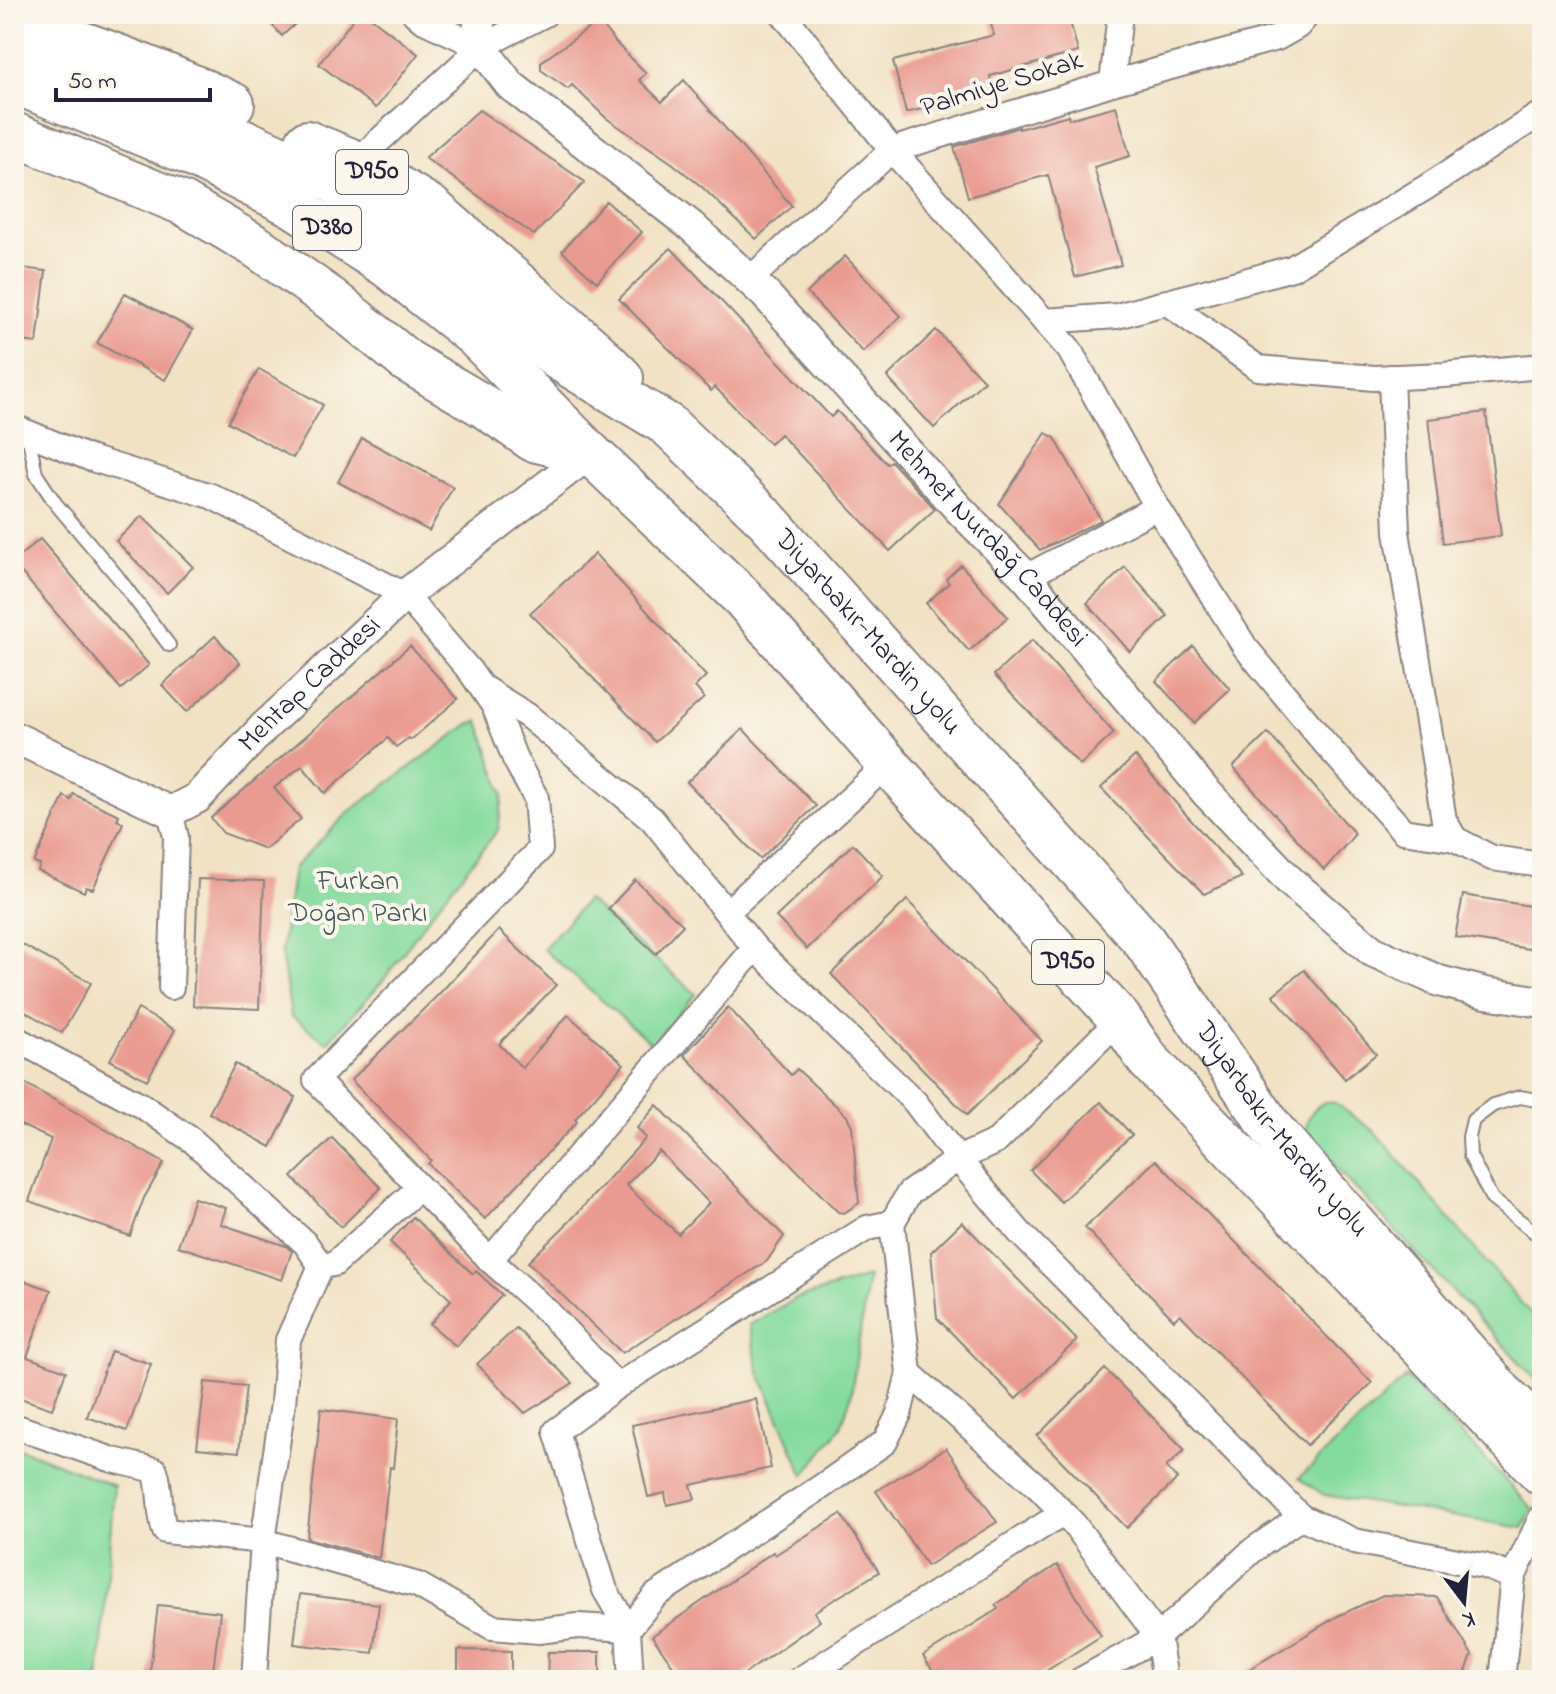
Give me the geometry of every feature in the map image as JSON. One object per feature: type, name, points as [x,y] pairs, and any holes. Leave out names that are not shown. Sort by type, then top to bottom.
[{"type":"highway","name":"D950","points":[[14,20],[103,49],[178,79],[312,145],[356,162],[431,207],[596,352],[668,425]]},
{"type":"highway","name":"Diyarbakır-Mardin yolu","points":[[14,51],[59,64],[174,109],[333,181],[557,358],[668,425],[766,519],[1144,941],[1272,1129],[1503,1394],[1542,1430]]},
{"type":"highway","name":"Diyarbakır-Mardin yolu","points":[[14,82],[188,153],[293,206],[387,266],[475,336],[590,453],[743,598],[888,764],[1120,1019],[1148,1060],[1542,1474]]},
{"type":"highway","points":[[14,134],[184,204],[257,247],[331,299],[407,361],[485,407],[533,440],[590,453]]},
{"type":"street","points":[[415,14],[481,47]]},
{"type":"street","points":[[478,14],[481,47]]},
{"type":"street","points":[[356,162],[481,47],[545,14]]},
{"type":"street","points":[[783,14],[892,150],[1069,349],[1157,507],[1245,647],[1403,831],[1455,839],[1492,858],[1542,865]]},
{"type":"street","points":[[1112,83],[1120,14]]},
{"type":"street","name":"Palmiye Sokak","points":[[749,280],[892,150],[1112,83],[1277,38],[1298,26],[1308,14]]},
{"type":"street","name":"Mehmet Nurdağ Caddesi","points":[[481,47],[510,85],[691,226],[776,306],[958,508],[1026,577],[1205,791],[1291,882],[1372,951],[1439,981],[1542,1002]]},
{"type":"street","points":[[1044,321],[1117,316],[1292,268],[1542,113]]},
{"type":"street","points":[[1166,302],[1258,368],[1391,377],[1542,366]]},
{"type":"street","points":[[1391,377],[1397,532],[1444,820],[1455,839]]},
{"type":"street","points":[[21,430],[89,458],[211,496],[405,595],[494,706],[515,759],[536,798],[540,849],[316,1080],[490,1260],[548,1312],[617,1386]]},
{"type":"street","name":"Mehtap Caddesi","points":[[170,812],[197,798],[264,727],[405,595],[590,453]]},
{"type":"street","points":[[1026,577],[1157,507]]},
{"type":"street","points":[[480,687],[528,716],[652,819],[755,948],[915,1102],[1020,1233],[1301,1517],[1354,1541],[1484,1566],[1513,1577]]},
{"type":"street","points":[[14,737],[170,812],[176,837],[171,987]]},
{"type":"street","points":[[727,912],[888,764]]},
{"type":"street","points":[[490,1260],[755,948]]},
{"type":"street","points":[[628,1629],[656,1595],[885,1442],[899,1414],[909,1373],[892,1223],[909,1193],[958,1159],[997,1141],[1120,1019]]},
{"type":"street","points":[[14,1038],[141,1105],[193,1141],[306,1244],[321,1266]]},
{"type":"street","points":[[321,1266],[334,1264],[419,1188]]},
{"type":"street","points":[[631,1680],[628,1629],[605,1590],[556,1431],[617,1386],[867,1228],[892,1223]]},
{"type":"street","points":[[254,1680],[263,1541],[283,1404],[288,1340],[321,1266]]},
{"type":"street","points":[[909,1373],[1063,1513],[1158,1637],[1165,1680]]},
{"type":"street","points":[[14,1426],[113,1460],[155,1470],[160,1485],[165,1531],[263,1541],[418,1585],[492,1627],[539,1631],[578,1626],[628,1629]]},
{"type":"street","points":[[799,1680],[1063,1513]]},
{"type":"street","points":[[1502,1680],[1513,1577],[1542,1516]]},
{"type":"street","points":[[1081,1680],[1158,1637],[1253,1550],[1301,1517]]},
{"type":"lane","points":[[21,430],[36,474],[56,504],[117,576],[169,645]]},
{"type":"lane","points":[[1542,1101],[1520,1097],[1493,1105],[1473,1120],[1469,1137],[1470,1156],[1492,1199],[1542,1238]]},
{"type":"green space","name":"Furkan Doğan Parkı","points":[[479,721],[503,795],[498,830],[382,982],[327,1043],[291,1016],[281,952],[293,868],[349,812],[469,724]]},
{"type":"green space","points":[[587,900],[696,994],[652,1044],[543,949]]},
{"type":"green space","points":[[1325,1102],[1335,1103],[1375,1132],[1542,1327],[1542,1386],[1305,1135],[1310,1115]]},
{"type":"green space","points":[[868,1277],[851,1396],[841,1427],[804,1476],[759,1372],[749,1325],[795,1299]]},
{"type":"green space","points":[[1406,1377],[1533,1509],[1523,1528],[1324,1495],[1299,1478]]},
{"type":"green space","points":[[14,1446],[114,1486],[99,1680],[18,1680],[20,1661],[14,1633]]},
{"type":"building","points":[[262,14],[306,14],[282,36]]},
{"type":"building","points":[[357,14],[366,14],[418,54],[376,108],[319,64]]},
{"type":"building","points":[[1000,14],[1068,14],[1078,52],[990,76],[993,91],[906,113],[893,61],[994,35],[989,17]]},
{"type":"building","points":[[599,21],[646,73],[639,80],[662,102],[684,80],[792,206],[756,239],[672,163],[606,118],[572,85],[568,89],[541,70],[541,62]]},
{"type":"building","points":[[1116,106],[1130,156],[1094,167],[1121,265],[1075,277],[1048,175],[968,197],[954,147],[1019,127],[1068,115],[1069,119]]},
{"type":"building","points":[[479,110],[585,182],[534,235],[425,158]]},
{"type":"building","points":[[606,201],[642,232],[597,282],[562,251]]},
{"type":"building","points":[[671,248],[831,417],[837,411],[887,464],[891,461],[935,509],[890,551],[780,434],[770,444],[715,387],[711,391],[619,299]]},
{"type":"building","points":[[845,256],[901,316],[863,352],[807,293]]},
{"type":"building","points":[[14,267],[46,271],[37,343],[14,340]]},
{"type":"building","points":[[125,293],[193,330],[165,380],[97,343]]},
{"type":"building","points":[[936,330],[984,381],[934,428],[887,377]]},
{"type":"building","points":[[259,369],[323,405],[293,458],[228,422]]},
{"type":"building","points":[[1486,412],[1501,536],[1443,543],[1428,419]]},
{"type":"building","points":[[1046,433],[1055,438],[1101,520],[1040,550],[999,504]]},
{"type":"building","points":[[362,438],[453,487],[429,531],[338,482]]},
{"type":"building","points":[[142,516],[193,567],[167,593],[116,541]]},
{"type":"building","points":[[40,539],[149,665],[121,689],[14,564]]},
{"type":"building","points":[[595,554],[706,676],[695,687],[704,698],[655,742],[530,613]]},
{"type":"building","points":[[961,565],[1008,617],[969,651],[926,603],[949,583],[946,579]]},
{"type":"building","points":[[1125,567],[1168,616],[1130,652],[1087,603]]},
{"type":"building","points":[[215,636],[240,663],[187,712],[162,685]]},
{"type":"building","points":[[1032,640],[1114,733],[1080,765],[994,675]]},
{"type":"building","points":[[410,646],[458,699],[411,740],[409,738],[396,747],[388,738],[325,793],[302,766],[274,788],[301,819],[265,849],[223,833],[211,818]]},
{"type":"building","points":[[1193,646],[1230,689],[1194,723],[1156,681]]},
{"type":"building","points":[[743,729],[816,806],[760,859],[687,782]]},
{"type":"building","points":[[1268,733],[1355,834],[1324,870],[1233,767]]},
{"type":"building","points":[[1135,756],[1242,877],[1204,894],[1101,788]]},
{"type":"building","points":[[73,794],[119,815],[117,820],[123,823],[93,889],[86,887],[84,892],[38,871],[40,865],[34,863],[64,796],[71,800]]},
{"type":"building","points":[[853,844],[883,876],[807,949],[776,917]]},
{"type":"building","points":[[198,879],[264,881],[259,1009],[193,1006]]},
{"type":"building","points":[[635,880],[683,925],[656,954],[608,909]]},
{"type":"building","points":[[1463,895],[1542,908],[1542,951],[1455,937]]},
{"type":"building","points":[[907,900],[1042,1041],[967,1115],[831,974]]},
{"type":"building","points":[[499,930],[556,985],[499,1044],[522,1068],[568,1015],[624,1064],[575,1119],[577,1122],[485,1219],[428,1164],[431,1160],[351,1080]]},
{"type":"building","points":[[14,940],[91,983],[62,1033],[14,1005]]},
{"type":"building","points":[[1304,970],[1376,1054],[1345,1079],[1273,995]]},
{"type":"building","points":[[728,1007],[791,1075],[797,1069],[847,1116],[852,1126],[859,1203],[844,1213],[838,1212],[684,1055]]},
{"type":"building","points":[[138,1009],[175,1030],[147,1080],[110,1060]]},
{"type":"building","points":[[235,1064],[296,1097],[271,1147],[209,1113]]},
{"type":"building","points":[[14,1077],[164,1163],[144,1198],[130,1236],[29,1201],[51,1139],[14,1122]]},
{"type":"building","points":[[1101,1102],[1132,1135],[1061,1202],[1030,1170]]},
{"type":"building","points":[[657,1105],[784,1236],[767,1261],[622,1353],[528,1262],[646,1138],[637,1128]],"holes":[[[659,1151],[709,1203],[678,1234],[626,1185]]]},
{"type":"building","points":[[332,1138],[381,1188],[341,1227],[292,1177]]},
{"type":"building","points":[[1156,1160],[1372,1383],[1307,1445],[1180,1314],[1174,1320],[1085,1228]]},
{"type":"building","points":[[194,1198],[226,1208],[221,1224],[286,1246],[292,1251],[282,1280],[178,1246]]},
{"type":"building","points":[[413,1217],[473,1274],[476,1271],[502,1295],[456,1346],[430,1324],[451,1300],[390,1242]]},
{"type":"building","points":[[962,1222],[1077,1340],[1016,1399],[937,1318],[931,1252]]},
{"type":"building","points":[[14,1277],[51,1290],[27,1357],[66,1371],[52,1409],[14,1396]]},
{"type":"building","points":[[516,1328],[573,1383],[525,1413],[477,1364]]},
{"type":"building","points":[[111,1351],[151,1364],[127,1431],[87,1417]]},
{"type":"building","points":[[1105,1369],[1185,1450],[1166,1467],[1177,1479],[1127,1528],[1037,1436]]},
{"type":"building","points":[[205,1382],[246,1386],[239,1452],[197,1448]]},
{"type":"building","points":[[756,1399],[771,1468],[691,1485],[695,1499],[667,1505],[665,1493],[648,1497],[632,1425]]},
{"type":"building","points":[[321,1409],[398,1419],[379,1558],[307,1538]]},
{"type":"building","points":[[946,1448],[997,1522],[927,1566],[876,1491]]},
{"type":"building","points":[[841,1514],[879,1572],[814,1612],[820,1621],[736,1680],[683,1680],[652,1636],[773,1552],[775,1555]]},
{"type":"building","points":[[1057,1565],[1101,1636],[1032,1680],[939,1680],[923,1656],[998,1609],[995,1605]]},
{"type":"building","points":[[300,1594],[379,1604],[373,1653],[294,1644]]},
{"type":"building","points":[[1383,1595],[1437,1597],[1472,1655],[1463,1680],[1231,1680],[1338,1616]]},
{"type":"building","points":[[158,1605],[220,1612],[212,1680],[149,1680]]},
{"type":"building","points":[[458,1650],[511,1651],[511,1680],[458,1680]]},
{"type":"building","points":[[548,1652],[600,1652],[600,1680],[547,1680]]}]
